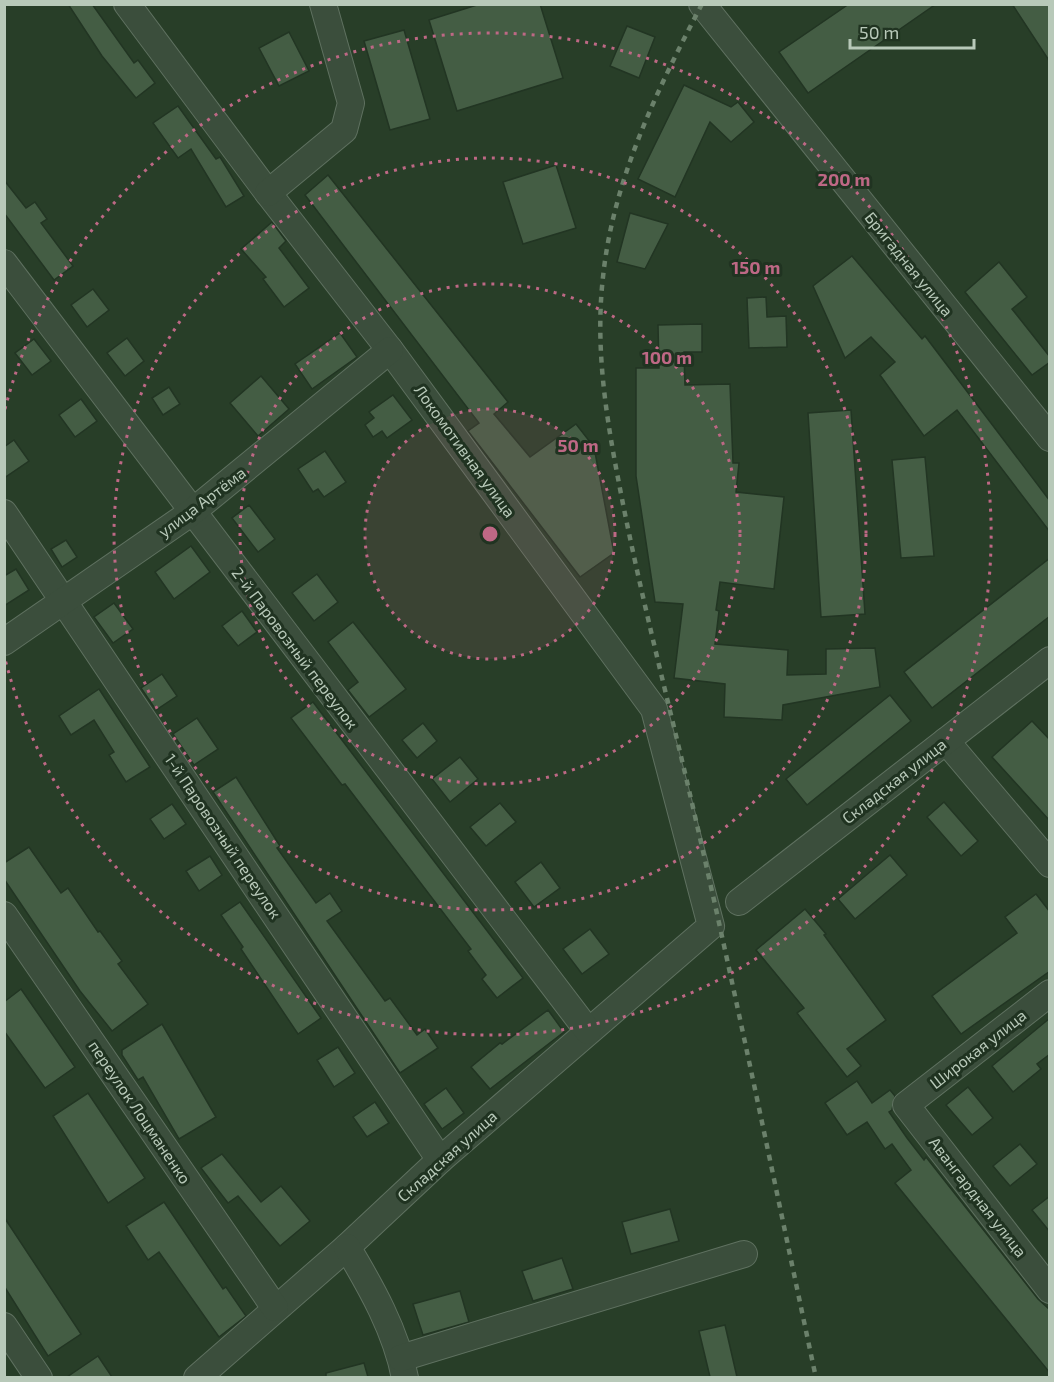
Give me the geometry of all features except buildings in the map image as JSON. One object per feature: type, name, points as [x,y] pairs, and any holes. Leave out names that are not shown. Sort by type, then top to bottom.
[{"type":"street","name":"Локомотивная улица","points":[[127,4],[268,193],[390,350],[654,709],[711,926],[698,935]]},
{"type":"street","points":[[268,193],[344,130],[351,103],[323,4]]},
{"type":"street","name":"Бригадная улица","points":[[702,4],[1050,438]]},
{"type":"street","name":"2-й Паровозный переулок","points":[[4,263],[588,1031]]},
{"type":"street","name":"улица Артёма","points":[[4,642],[192,512],[390,350]]},
{"type":"street","name":"1-й Паровозный переулок","points":[[4,513],[440,1160]]},
{"type":"street","name":"Складская улица","points":[[739,902],[1050,660]]},
{"type":"street","points":[[946,741],[1050,864]]},
{"type":"street","name":"переулок Лоцманенко","points":[[4,915],[274,1308]]},
{"type":"street","name":"Складская улица","points":[[197,1377],[347,1247],[440,1160],[698,935]]},
{"type":"street","name":"Широкая улица","points":[[906,1105],[1050,993]]},
{"type":"street","name":"Авангардная улица","points":[[906,1105],[1046,1278]]},
{"type":"street","points":[[347,1247],[372,1289],[403,1368],[744,1254]]},
{"type":"street","points":[[4,1326],[39,1377]]},
{"type":"railway","points":[[702,4],[639,136],[616,206],[608,241],[601,307],[600,336],[604,394],[631,542],[719,924],[816,1378]]}]
